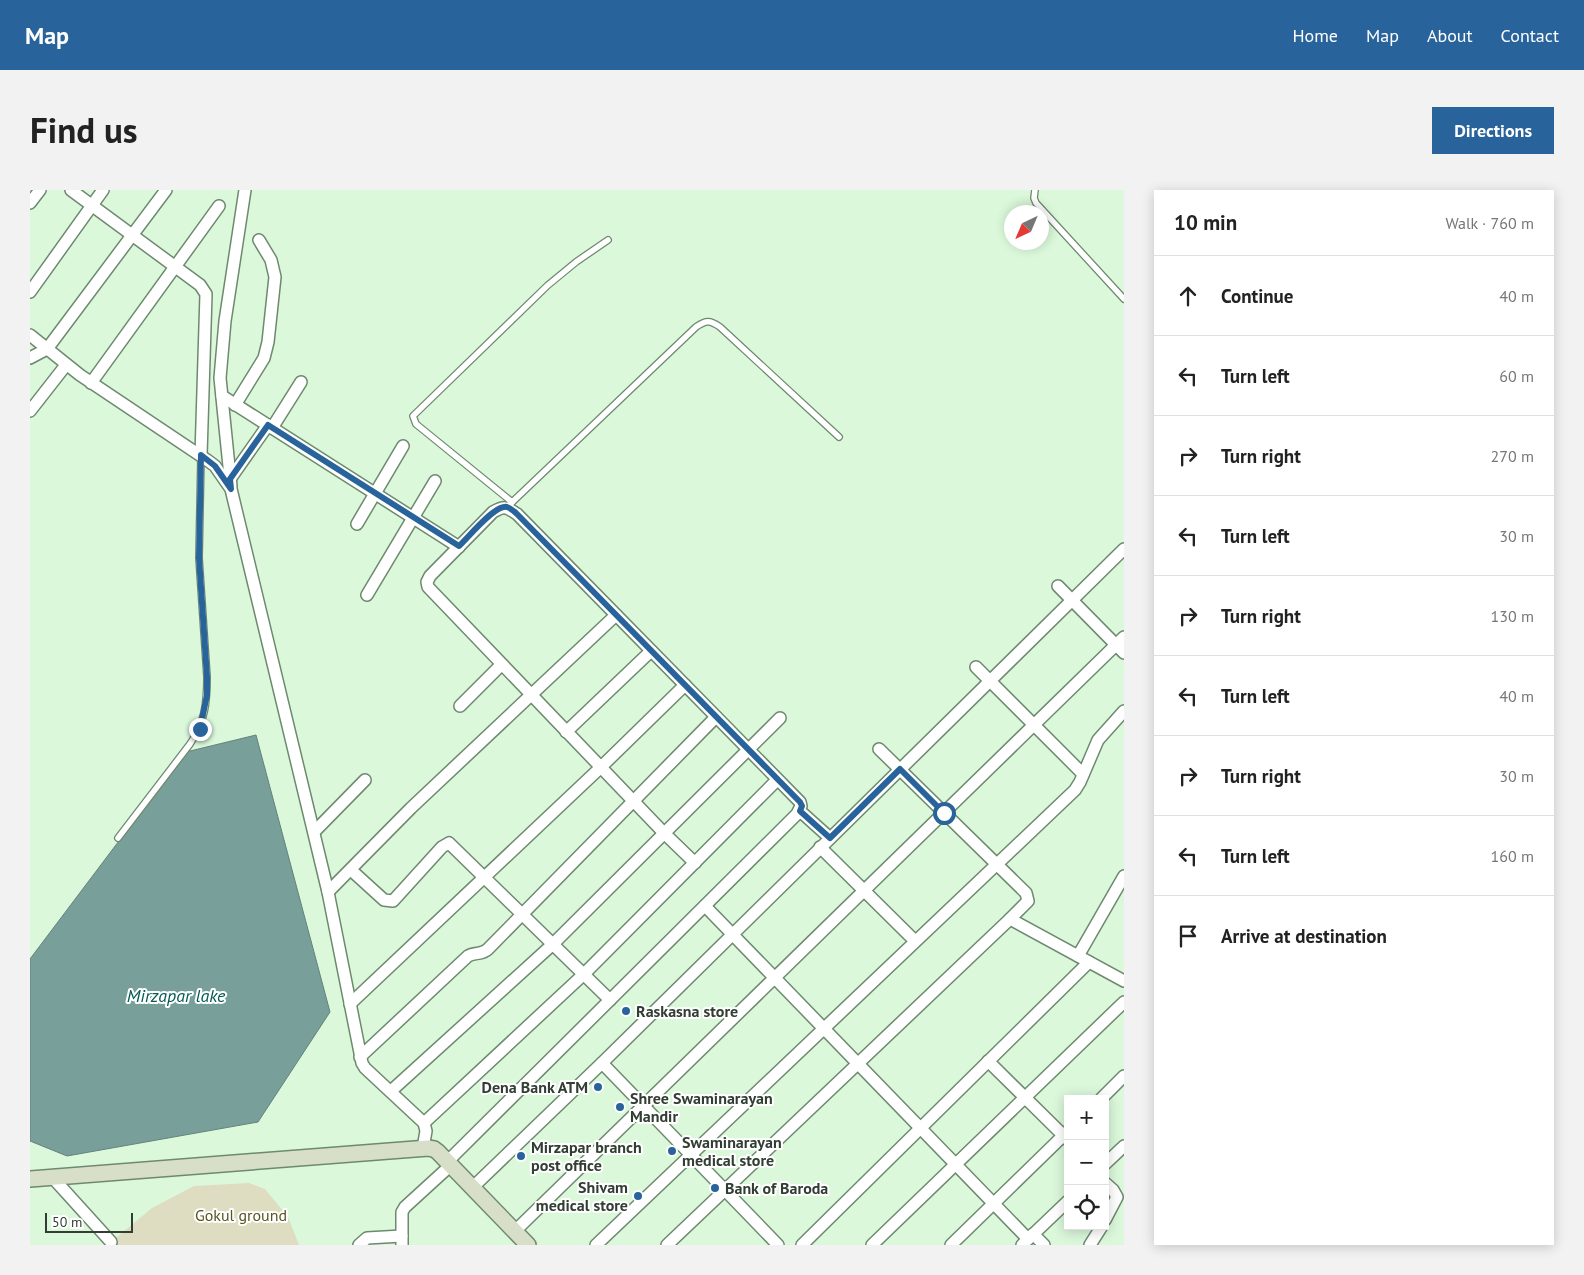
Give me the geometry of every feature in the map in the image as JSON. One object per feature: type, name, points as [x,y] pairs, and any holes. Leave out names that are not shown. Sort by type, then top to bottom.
[{"type":"street","points":[[30,203],[40,190]]},
{"type":"street","points":[[71,190],[200,286],[206,294],[201,455]]},
{"type":"street","points":[[30,292],[103,190]]},
{"type":"street","points":[[30,358],[47,349],[166,190]]},
{"type":"street","points":[[245,190],[225,321],[220,378],[230,484],[328,892],[360,1057],[365,1068],[424,1123],[426,1131],[423,1148]]},
{"type":"street","points":[[91,383],[219,206]]},
{"type":"street","points":[[235,404],[264,358],[268,342],[275,277],[271,260],[259,240]]},
{"type":"street","points":[[30,335],[91,383],[201,455],[215,466],[230,484]]},
{"type":"street","points":[[30,412],[66,365]]},
{"type":"street","points":[[230,484],[301,382]]},
{"type":"street","points":[[222,396],[459,546]]},
{"type":"street","points":[[357,524],[403,446]]},
{"type":"street","points":[[367,595],[435,481]]},
{"type":"street","points":[[359,1245],[367,1238],[402,1241],[402,1217],[405,1207],[800,811],[802,806],[510,505],[500,508],[493,512],[430,576],[427,582],[428,588],[664,834],[695,863]]},
{"type":"street","points":[[472,1188],[602,1063],[1124,549]]},
{"type":"street","points":[[515,1231],[1034,725],[1121,645],[1058,586]]},
{"type":"street","points":[[328,892],[411,808],[616,614]]},
{"type":"street","points":[[566,732],[651,651]]},
{"type":"street","points":[[460,706],[501,666]]},
{"type":"street","points":[[976,667],[1083,774]]},
{"type":"street","points":[[350,1004],[685,685]]},
{"type":"street","points":[[596,1245],[1075,790],[1098,740],[1124,711]]},
{"type":"street","points":[[360,1057],[468,956],[484,952],[716,717]]},
{"type":"street","points":[[391,1091],[553,944],[780,718]]},
{"type":"street","points":[[667,1245],[1026,905],[1028,897],[879,748]]},
{"type":"street","points":[[314,832],[365,780]]},
{"type":"street","points":[[424,1123],[584,974],[777,780]]},
{"type":"street","points":[[800,811],[830,838]]},
{"type":"street","points":[[351,870],[384,900],[393,901],[397,899],[442,847],[450,844],[610,1000]]},
{"type":"street","points":[[820,847],[915,941]]},
{"type":"street","points":[[802,1245],[988,1061],[1083,959],[1124,876]]},
{"type":"street","points":[[705,906],[1028,1239],[1044,1245]]},
{"type":"street","points":[[1010,919],[1124,980]]},
{"type":"street","points":[[872,1245],[1124,1002]]},
{"type":"street","points":[[988,1061],[1064,1133]]},
{"type":"street","points":[[602,1063],[778,1245]]},
{"type":"street","points":[[1105,1095],[1124,1076]]},
{"type":"street","points":[[951,1245],[1064,1137]]},
{"type":"street","points":[[1109,1160],[1124,1146]]},
{"type":"street","points":[[30,1179],[423,1148],[434,1149],[528,1245]]},
{"type":"street","points":[[53,1178],[111,1242]]},
{"type":"street","points":[[1109,1187],[1117,1198],[1109,1213]]},
{"type":"street","points":[[1028,1239],[1064,1205]]},
{"type":"street","points":[[1090,1245],[1099,1230]]},
{"type":"lane","points":[[1035,190],[1034,198],[1036,203],[1124,299]]},
{"type":"lane","points":[[608,240],[576,262],[548,285],[413,416],[416,424],[510,505],[696,327],[704,321],[712,321],[839,437]]},
{"type":"lane","points":[[118,838],[190,744],[200,729],[204,713],[207,677],[199,558],[201,455]]},
{"type":"green space","name":"Gokul ground","points":[[249,1183],[265,1189],[288,1217],[299,1245],[112,1245],[111,1242],[152,1208],[194,1186]]},
{"type":"water","name":"Mirzapar lake","points":[[256,735],[330,1012],[258,1122],[67,1156],[30,1141],[30,959],[186,752]]},
{"type":"place","name":"Raskasna store","points":[[626,1011]]},
{"type":"place","name":"Dena Bank ATM","points":[[598,1087]]},
{"type":"place","name":"Shree Swaminarayan Mandir","points":[[620,1107]]},
{"type":"place","name":"Swaminarayan medical store","points":[[672,1151]]},
{"type":"place","name":"Mirzapar branch post office","points":[[521,1156]]},
{"type":"place","name":"Bank of Baroda","points":[[715,1188]]},
{"type":"place","name":"Shivam medical store","points":[[638,1196]]},
{"type":"route","points":[[200,729],[207,695],[199,558],[201,455],[215,466],[231,489],[230,479],[268,425],[459,546],[493,512],[500,508],[507,507],[517,514],[800,802],[802,806],[800,811],[830,838],[900,769],[944,813]]}]
